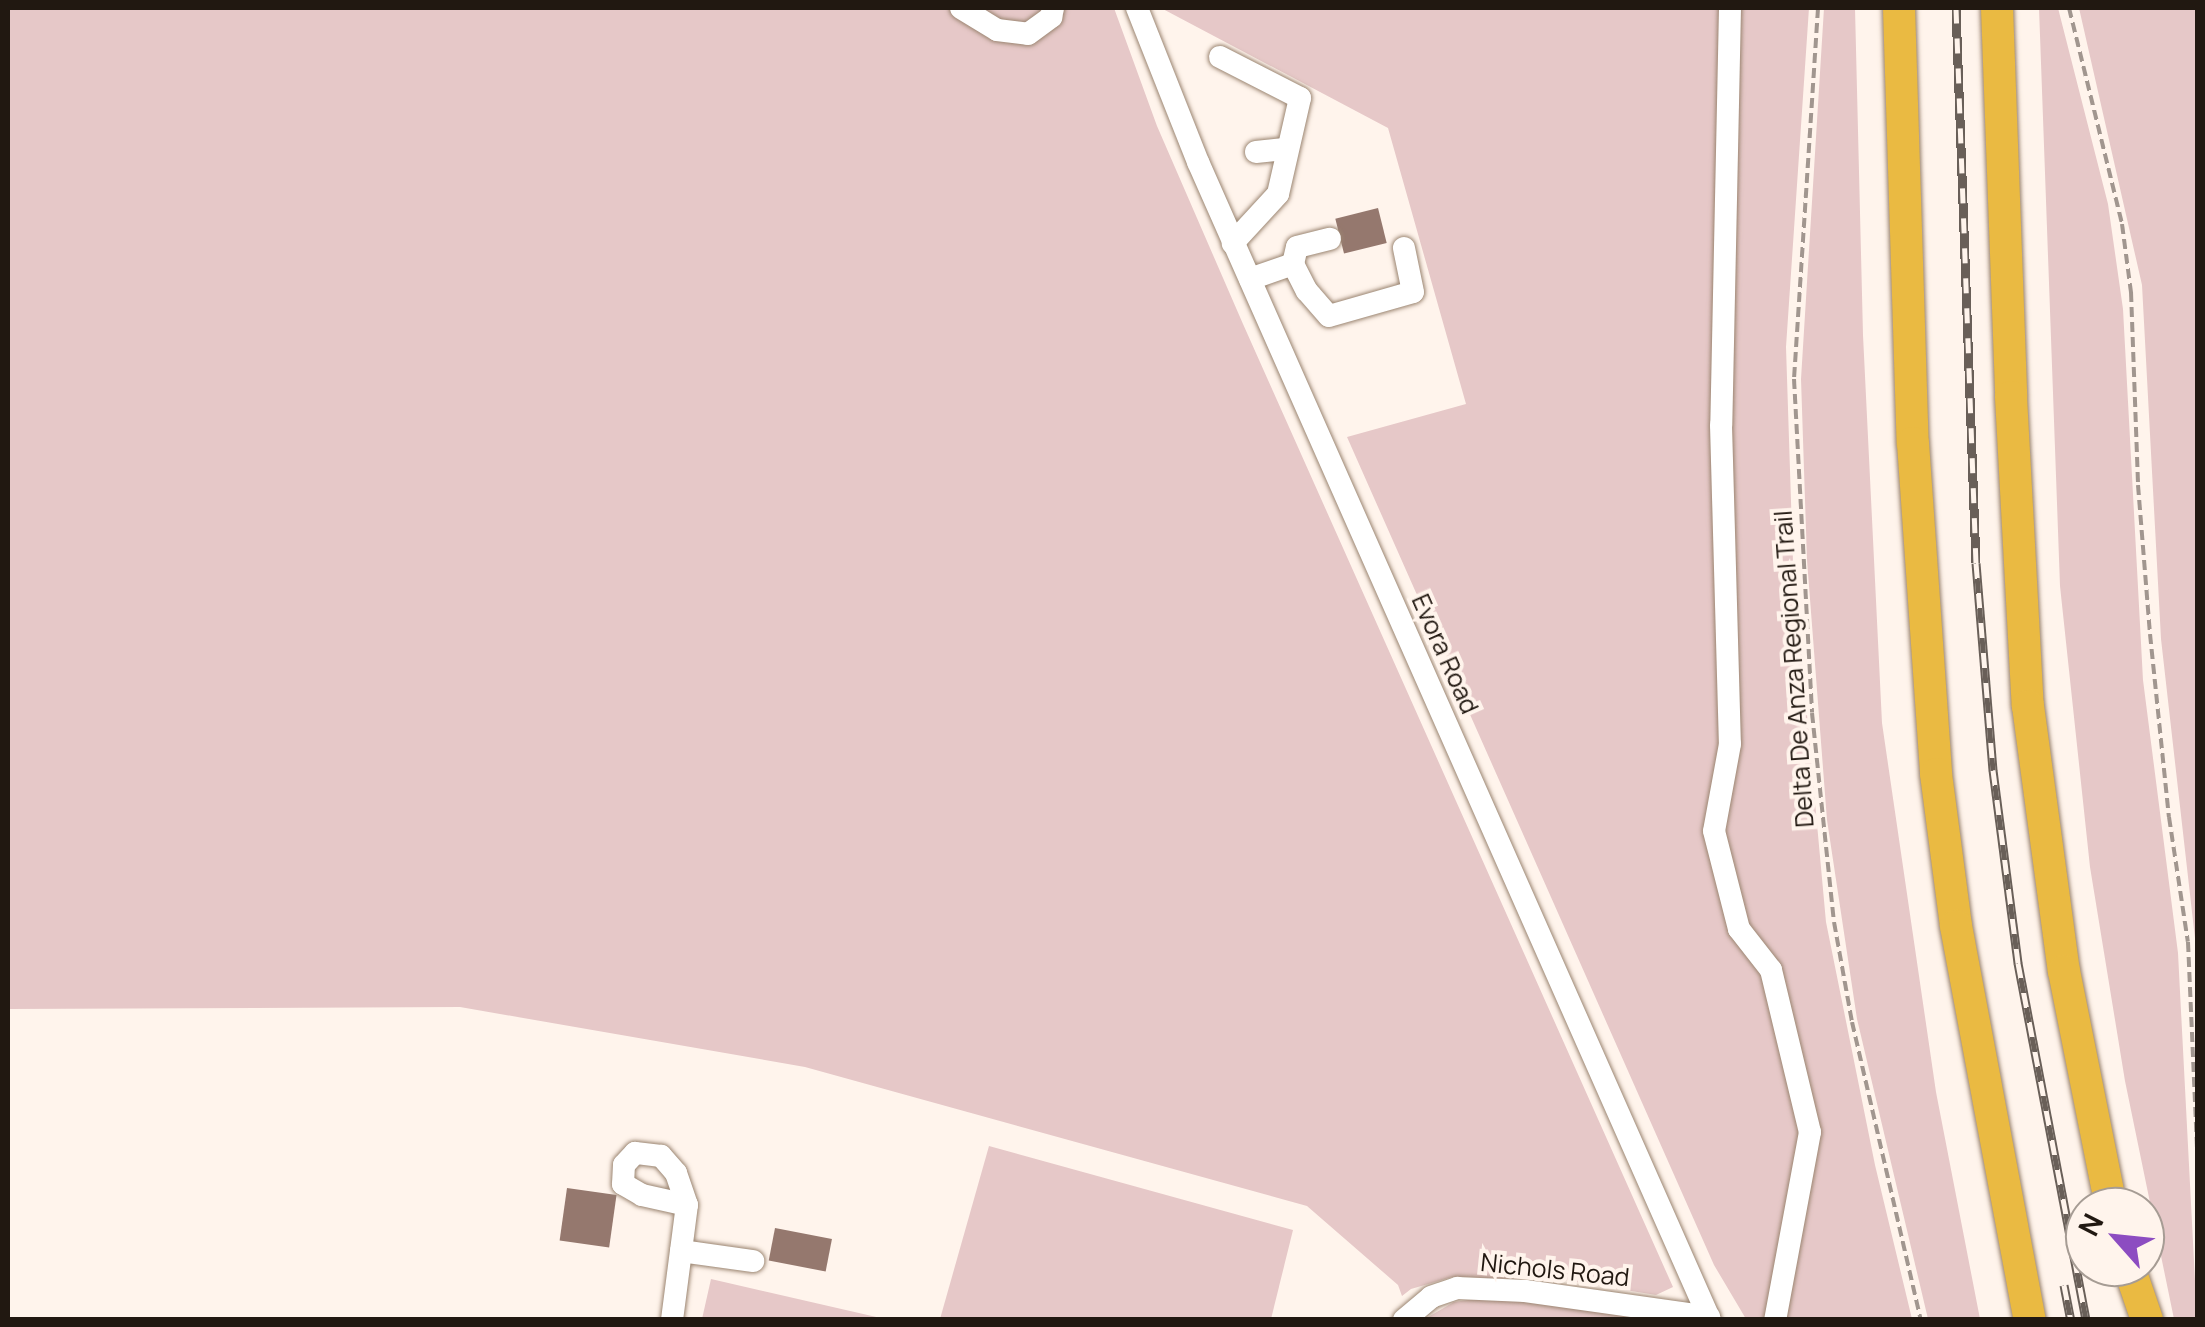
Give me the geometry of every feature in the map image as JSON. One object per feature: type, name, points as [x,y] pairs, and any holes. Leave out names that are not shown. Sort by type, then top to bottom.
[{"type":"highway","points":[[1898,8],[1912,443],[1936,774],[1956,926],[2027,1320]]},
{"type":"highway","points":[[1997,8],[2010,397],[2028,706],[2064,971],[2107,1187]]},
{"type":"highway","points":[[2130,1287],[2135,1320]]},
{"type":"highway","points":[[2134,1287],[2146,1320]]},
{"type":"street","points":[[960,8],[996,30],[1028,34],[1052,17],[1054,8]]},
{"type":"street","name":"Evora Road","points":[[1137,8],[1234,244],[1710,1318]]},
{"type":"street","points":[[1730,8],[1721,424],[1730,744],[1714,831],[1739,930],[1771,970],[1810,1132],[1775,1320]]},
{"type":"street","points":[[1220,57],[1300,98],[1278,194],[1234,244]]},
{"type":"street","points":[[1256,152],[1287,149]]},
{"type":"street","points":[[1330,239],[1298,247],[1293,264],[1307,291],[1329,316],[1413,292],[1404,248]]},
{"type":"street","points":[[1250,279],[1293,264]]},
{"type":"street","points":[[672,1320],[687,1205]]},
{"type":"street","points":[[681,1251],[753,1262]]},
{"type":"street","name":"Nichols Road","points":[[1404,1320],[1431,1296],[1457,1288],[1525,1291],[1710,1318]]},
{"type":"path","name":"Delta De Anza Regional Trail","points":[[1818,8],[1794,379],[1812,713],[1821,821],[1848,1005],[1921,1320]]},
{"type":"path","points":[[2069,8],[2122,224],[2130,292],[2138,485],[2150,634],[2169,818],[2188,942],[2198,1170]]},
{"type":"shaded area","points":[[8,8],[1114,8],[1157,126],[1243,324],[1673,1287],[1656,1295],[1564,1280],[1452,1277],[1411,1289],[1402,1296],[1398,1285],[1307,1206],[805,1067],[460,1007],[8,1009]]},
{"type":"shaded area","points":[[1161,8],[1809,8],[1786,347],[1793,562],[1826,922],[1875,1165],[1912,1319],[1746,1319],[1714,1265],[1347,437],[1466,404],[1388,128]]},
{"type":"shaded area","points":[[1824,8],[1855,8],[1863,335],[1882,723],[1936,1092],[1980,1319],[1928,1319],[1857,1019],[1827,820],[1807,560],[1801,379]]},
{"type":"shaded area","points":[[2039,8],[2058,8],[2108,204],[2123,309],[2143,680],[2178,953],[2197,1319],[2174,1319],[2165,1275],[2165,1187],[2147,1187],[2125,1081],[2090,867],[2060,586]]},
{"type":"shaded area","points":[[2079,8],[2197,8],[2197,956],[2161,639],[2142,285]]},
{"type":"shaded area","points":[[989,1146],[1293,1230],[1271,1319],[940,1319]]},
{"type":"shaded area","points":[[711,1279],[885,1319],[702,1319]]},
{"type":"shaded area","points":[[1489,1297],[1649,1320],[1423,1320],[1454,1302]]},
{"type":"building","points":[[1378,208],[1387,243],[1344,254],[1335,219]]},
{"type":"building","points":[[567,1188],[617,1195],[609,1247],[560,1240]]},
{"type":"building","points":[[775,1228],[832,1239],[826,1271],[769,1260]]},
{"type":"railway","points":[[1956,8],[1976,563],[1993,770],[2018,963],[2086,1320]]},
{"type":"railway","points":[[2064,1285],[2071,1320]]}]
